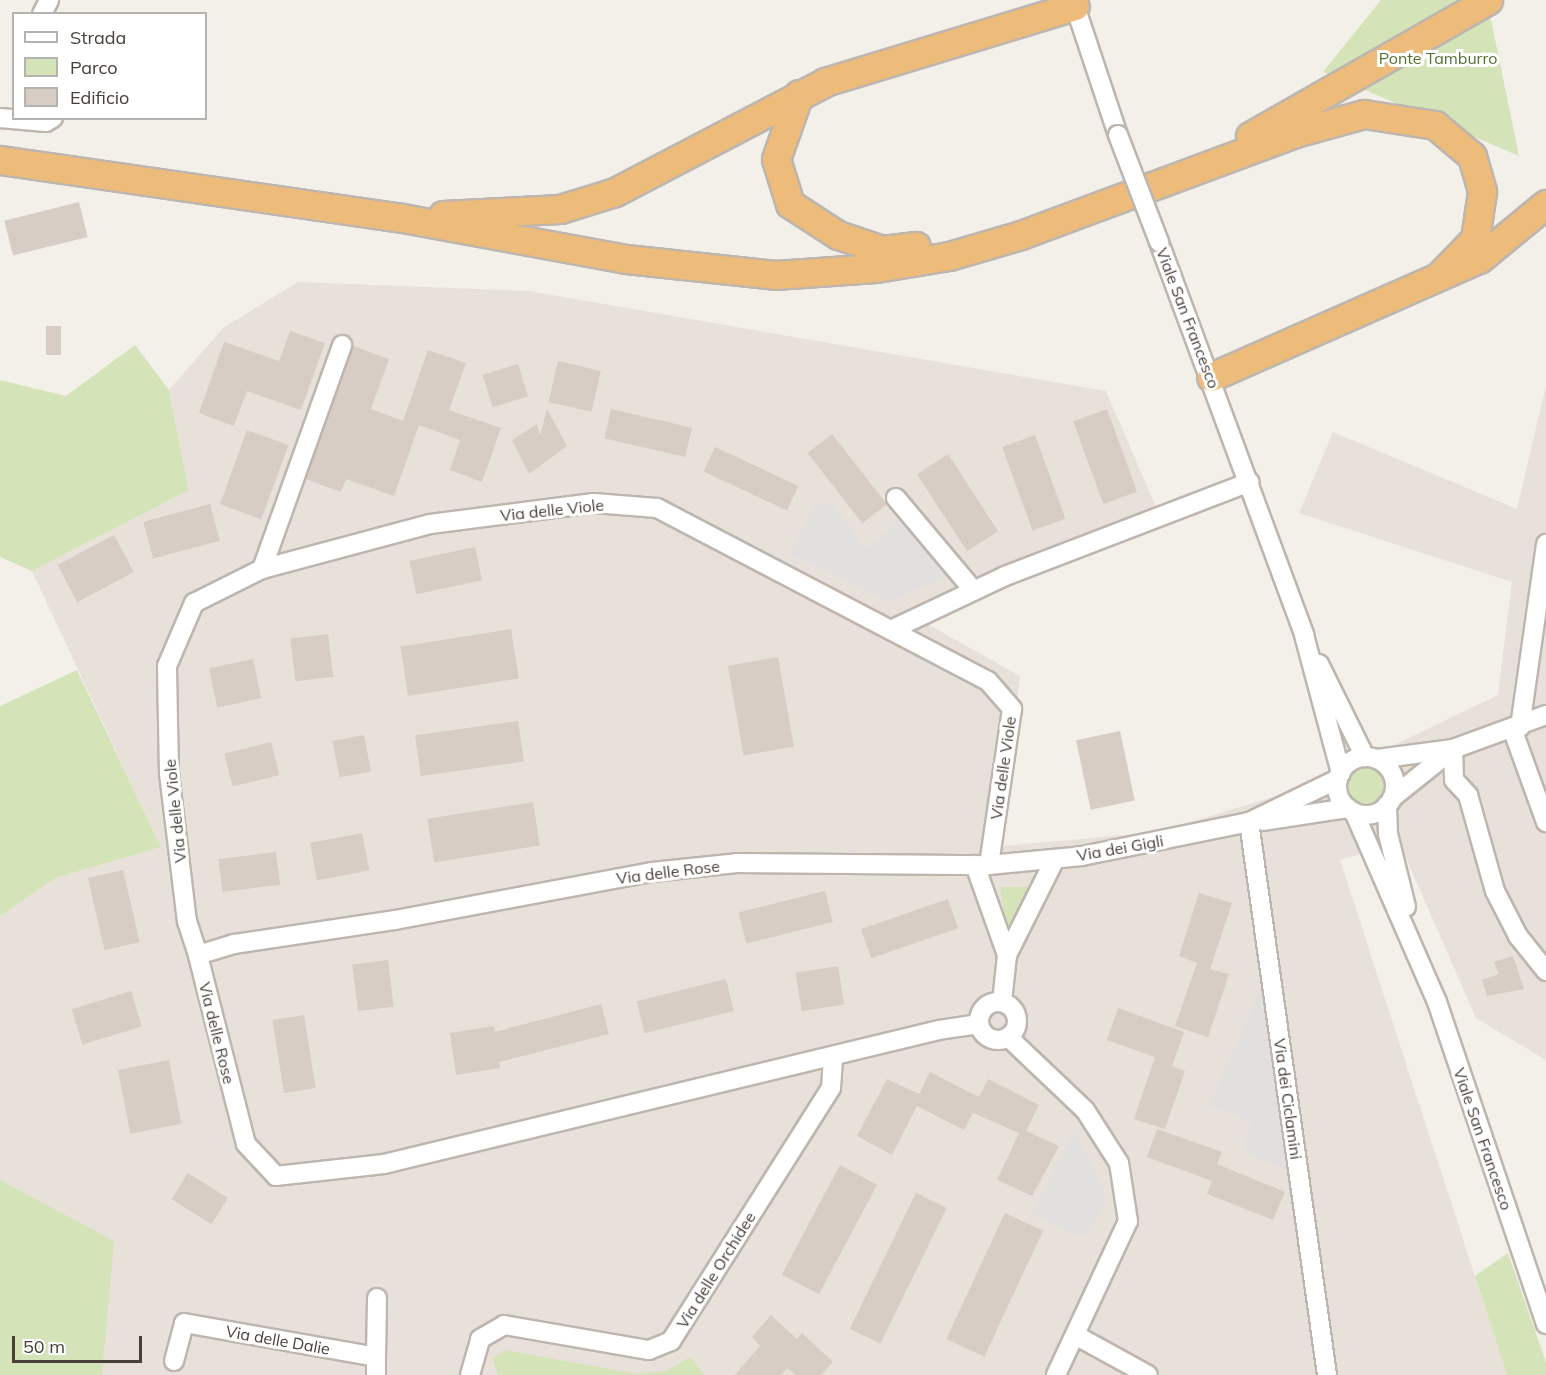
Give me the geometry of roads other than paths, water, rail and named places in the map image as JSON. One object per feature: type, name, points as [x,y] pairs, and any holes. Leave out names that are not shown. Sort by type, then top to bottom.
[{"type":"highway","points":[[1182,175],[1488,0]]},
{"type":"highway","points":[[397,217],[560,209],[615,192],[799,94],[1074,3]]},
{"type":"highway","points":[[799,94],[776,159],[789,204],[819,222],[882,250],[1021,235]]},
{"type":"highway","points":[[0,160],[397,217],[626,259],[775,275],[928,260],[1021,235],[1182,175],[1364,114],[1435,125],[1472,156],[1482,192],[1475,239],[1442,273]]},
{"type":"highway","points":[[1211,377],[1442,273],[1479,259],[1546,204]]},
{"type":"street","name":"Viale San Francesco","points":[[1074,3],[1118,135],[1211,377],[1304,635],[1323,729],[1339,776]]},
{"type":"street","points":[[23,120],[46,122],[49,120]]},
{"type":"street","points":[[262,569],[342,345]]},
{"type":"street","points":[[891,630],[974,591],[1250,482]]},
{"type":"street","points":[[896,498],[974,591]]},
{"type":"street","name":"Via delle Viole","points":[[198,955],[188,922],[169,772],[167,666],[194,603],[262,569],[430,524],[594,503],[657,508],[988,681],[1012,709],[982,865]]},
{"type":"street","points":[[1546,544],[1516,729],[1546,822]]},
{"type":"street","name":"Viale San Francesco","points":[[1304,635],[1371,758]]},
{"type":"street","points":[[1453,749],[1390,802],[1372,814],[1351,810],[1339,795],[1339,776],[1350,762],[1453,749],[1516,729],[1546,715]]},
{"type":"street","points":[[1323,729],[1350,718]]},
{"type":"street","points":[[1453,749],[1454,780],[1468,795],[1495,891],[1518,936],[1546,971]]},
{"type":"street","points":[[1371,758],[1394,778],[1390,802]]},
{"type":"street","name":"Via dei Gigli","points":[[1249,822],[1339,776]]},
{"type":"street","name":"Viale San Francesco","points":[[1385,860],[1390,802]]},
{"type":"street","name":"Viale San Francesco","points":[[1351,810],[1385,860],[1546,1324]]},
{"type":"street","name":"Via dei Gigli","points":[[982,865],[1055,859],[1249,822],[1351,810]]},
{"type":"street","name":"Via dei Ciclamini","points":[[1249,822],[1327,1375]]},
{"type":"street","points":[[1002,1002],[1007,955],[1055,859]]},
{"type":"street","name":"Via delle Rose","points":[[979,1024],[832,1056],[384,1164],[276,1176],[246,1144],[198,955],[234,944],[395,920],[652,872],[737,863],[982,865]]},
{"type":"street","points":[[982,865],[1007,955]]},
{"type":"street","points":[[1008,1037],[1017,1020],[1013,1009],[1002,1002],[985,1007],[979,1024],[990,1038],[1008,1037],[1085,1110],[1119,1163],[1128,1221],[1056,1375]]},
{"type":"street","name":"Via delle Orchidee","points":[[470,1375],[480,1339],[504,1325],[649,1350],[671,1341],[831,1089],[832,1056]]},
{"type":"street","name":"Via delle Dalie","points":[[174,1361],[184,1323],[376,1366],[377,1298]]},
{"type":"street","points":[[1075,1335],[1148,1375]]},
{"type":"park label","name":"Ponte Tamburro","points":[[1438,58]]}]
